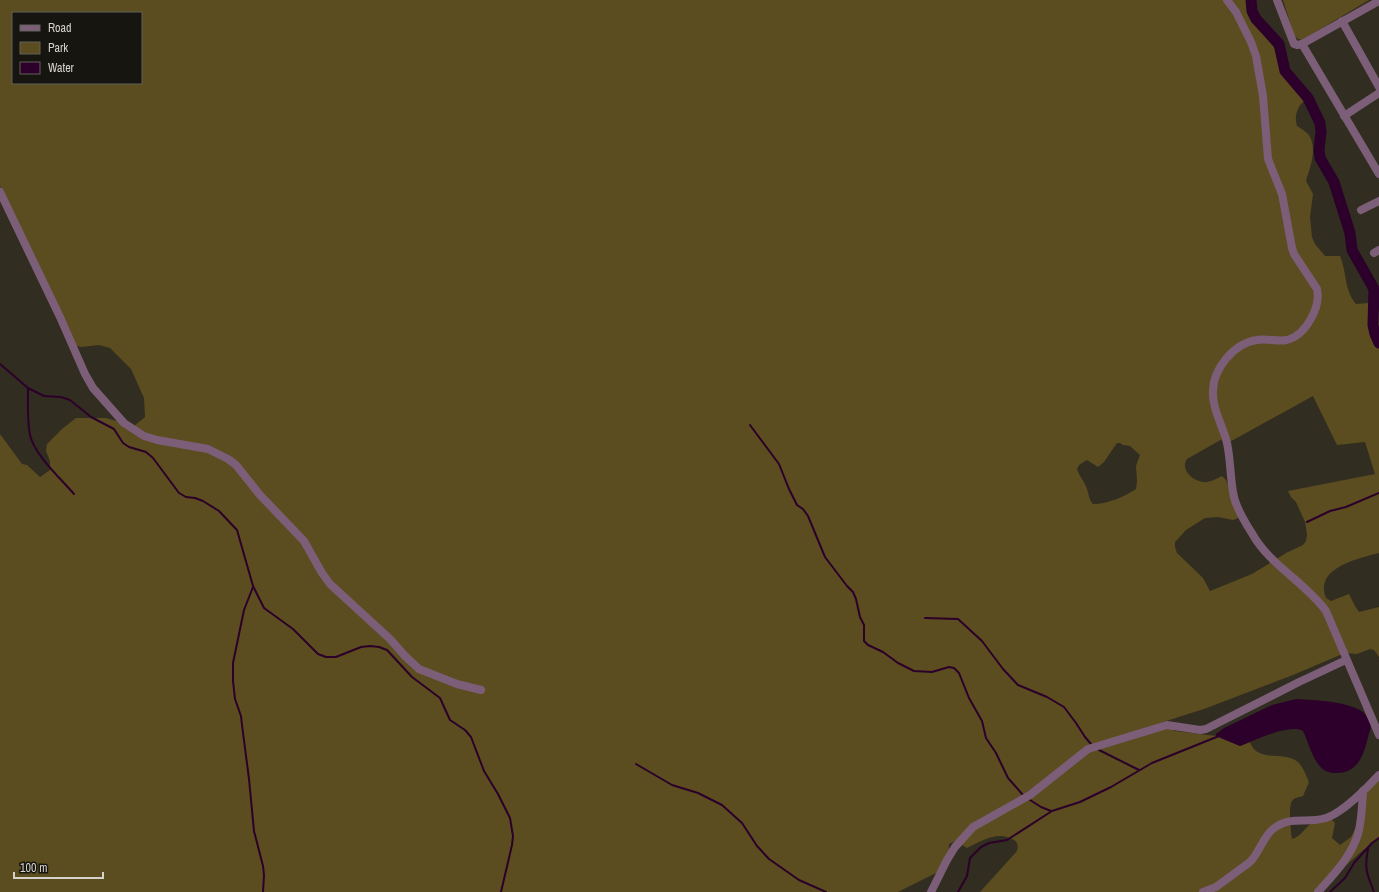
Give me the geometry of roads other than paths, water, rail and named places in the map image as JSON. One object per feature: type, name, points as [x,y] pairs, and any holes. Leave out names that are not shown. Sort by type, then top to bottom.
[{"type":"street","points":[[1227,0],[1239,18],[1256,56],[1263,96],[1268,159],[1282,194],[1292,248],[1294,254],[1317,289],[1318,293],[1312,316],[1297,335],[1285,340],[1251,341],[1235,349],[1217,372],[1214,381],[1213,398],[1227,443],[1233,493],[1236,505],[1259,544],[1324,608],[1379,735]]},
{"type":"street","points":[[1277,0],[1294,44],[1297,45],[1302,44],[1379,0]]},
{"type":"street","points":[[1342,21],[1379,87]]},
{"type":"street","points":[[1302,44],[1379,174]]},
{"type":"street","points":[[1344,116],[1379,92]]},
{"type":"street","points":[[0,192],[60,316],[85,374],[93,388],[120,418],[144,436],[157,440],[208,449],[233,462],[260,495],[304,541],[330,584],[390,639],[413,665],[437,677],[481,690]]},
{"type":"street","points":[[1361,210],[1379,201]]},
{"type":"street","points":[[931,892],[951,854],[973,826],[1030,795],[1088,749],[1166,725],[1200,730],[1206,729],[1346,660]]},
{"type":"street","points":[[1203,892],[1216,887],[1250,862],[1269,833],[1278,825],[1287,821],[1310,820],[1330,816],[1363,791],[1379,776]]},
{"type":"street","points":[[1318,892],[1340,866],[1356,841],[1362,814],[1363,791]]},
{"type":"water","points":[[1296,699],[1339,703],[1356,708],[1364,713],[1370,722],[1371,728],[1362,756],[1355,766],[1350,770],[1337,773],[1329,772],[1323,769],[1312,754],[1303,731],[1297,729],[1281,731],[1240,746],[1216,736],[1216,734],[1224,728],[1272,705]]},
{"type":"waterway","points":[[1251,0],[1252,11],[1256,19],[1279,44],[1285,71],[1308,98],[1320,123],[1320,158],[1334,182],[1350,233],[1352,250],[1374,289],[1373,325],[1379,343]]},
{"type":"waterway","points":[[0,364],[28,388],[44,396],[61,397],[70,400],[91,417],[114,429],[123,443],[129,447],[146,452],[153,458],[179,493],[186,497],[203,501],[219,511],[237,530],[253,586],[264,608],[293,629],[318,654],[326,657],[336,657],[361,647],[379,647],[387,650],[412,677],[440,698],[450,720],[465,730],[471,737],[484,771],[510,818],[513,836],[512,845],[501,892]]},
{"type":"waterway","points":[[28,388],[28,424],[33,442],[42,458],[74,494]]},
{"type":"waterway","points":[[750,425],[779,464],[797,505],[803,509],[808,516],[825,557],[853,592],[860,617],[864,625],[864,641],[868,645],[883,652],[898,663],[914,671],[932,672],[949,667],[954,668],[959,673],[969,698],[982,721],[986,738],[996,753],[1008,778],[1023,795]]},
{"type":"waterway","points":[[1307,522],[1330,511],[1346,507],[1379,493]]},
{"type":"waterway","points":[[253,587],[244,610],[233,663],[233,681],[235,699],[241,716],[254,831],[263,866],[263,892]]},
{"type":"waterway","points":[[925,618],[958,619],[982,641],[1003,669],[1018,685],[1047,697],[1064,707],[1091,744]]},
{"type":"waterway","points":[[958,892],[967,876],[970,858],[981,847],[989,843],[1007,840],[1052,811],[1080,802],[1111,787],[1152,763],[1219,736]]},
{"type":"waterway","points":[[1099,750],[1139,770]]},
{"type":"waterway","points":[[636,764],[672,785],[698,793],[722,805],[742,823],[757,846],[769,859],[799,880],[826,892]]},
{"type":"waterway","points":[[1030,800],[1051,811]]},
{"type":"waterway","points":[[1330,892],[1345,878],[1354,863],[1372,843],[1379,838]]},
{"type":"waterway","points":[[1368,849],[1366,862],[1367,871],[1374,892]]}]
